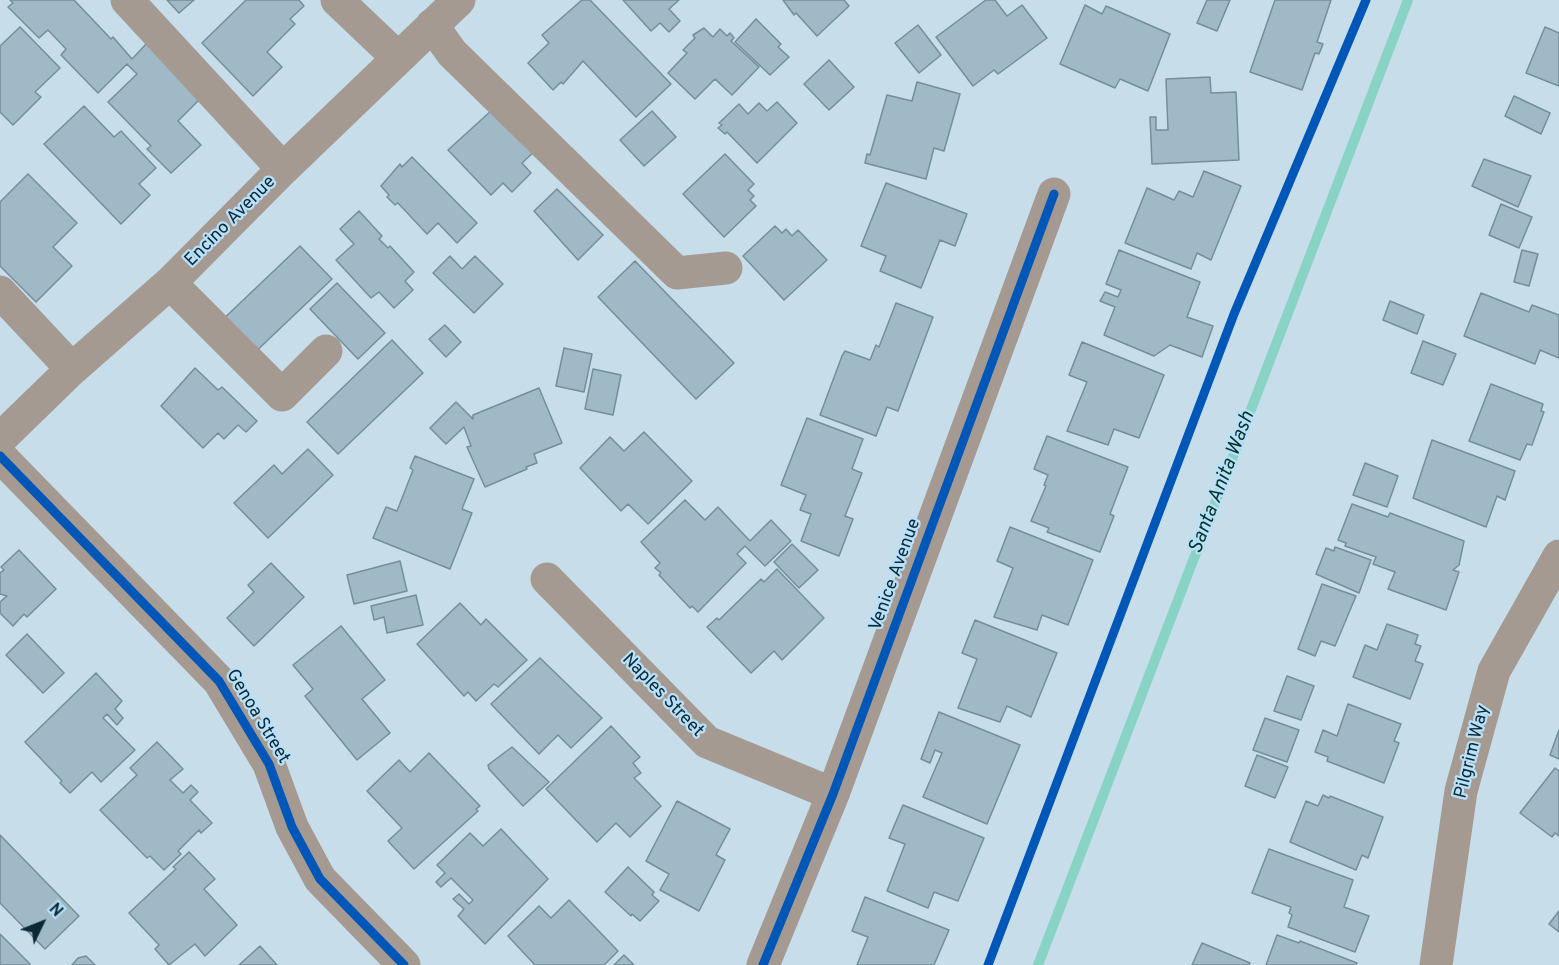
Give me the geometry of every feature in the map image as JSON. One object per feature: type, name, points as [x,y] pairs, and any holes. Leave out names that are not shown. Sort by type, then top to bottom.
[{"type":"street","points":[[127,0],[283,169]]},
{"type":"street","points":[[337,0],[398,58]]},
{"type":"street","name":"Encino Avenue","points":[[0,443],[72,369],[170,283],[283,169],[459,0]]},
{"type":"street","points":[[432,25],[452,53],[677,273],[726,268]]},
{"type":"street","name":"Venice Avenue","points":[[763,965],[833,794],[1054,194]]},
{"type":"street","points":[[170,283],[282,395],[326,351]]},
{"type":"street","points":[[0,292],[72,369]]},
{"type":"street","name":"Genoa Street","points":[[0,443],[219,681],[269,764],[292,826],[320,879],[404,965]]},
{"type":"street","name":"Pilgrim Way","points":[[1436,965],[1461,791],[1494,671],[1559,556]]},
{"type":"street","name":"Naples Street","points":[[547,579],[707,742],[833,794]]},
{"type":"building","points":[[10,0],[74,0],[111,39],[113,37],[132,59],[148,42],[204,95],[178,121],[201,145],[171,173],[147,149],[151,146],[108,102],[137,74],[127,64],[98,93],[61,55],[66,49],[48,30],[39,38],[8,7],[13,3]]},
{"type":"building","points":[[167,0],[194,0],[179,13]]},
{"type":"building","points":[[246,0],[299,0],[304,6],[290,19],[295,24],[267,52],[282,67],[253,96],[202,43]]},
{"type":"building","points":[[582,0],[590,0],[671,84],[636,117],[583,61],[563,84],[561,82],[553,90],[528,63],[549,43],[542,35]]},
{"type":"building","points":[[623,0],[679,0],[669,9],[680,21],[669,32],[660,23],[651,31]]},
{"type":"building","points":[[783,0],[844,0],[849,6],[817,36],[796,13],[794,15]]},
{"type":"building","points":[[986,0],[995,0],[1007,16],[1022,5],[1047,38],[998,74],[994,70],[973,86],[936,37]]},
{"type":"building","points":[[1207,0],[1230,0],[1217,31],[1197,23]]},
{"type":"building","points":[[1275,0],[1331,0],[1317,42],[1323,44],[1319,54],[1315,53],[1302,90],[1250,72]]},
{"type":"building","points":[[1085,5],[1102,14],[1106,6],[1170,34],[1148,91],[1120,79],[1115,88],[1060,64]]},
{"type":"building","points":[[756,19],[781,44],[778,47],[789,57],[770,75],[735,42]]},
{"type":"building","points":[[918,25],[941,55],[919,73],[895,43]]},
{"type":"building","points":[[20,27],[60,68],[35,92],[41,97],[13,125],[0,112],[0,46]]},
{"type":"building","points":[[1545,27],[1559,33],[1559,86],[1526,73]]},
{"type":"building","points":[[704,28],[713,37],[720,29],[727,36],[730,33],[734,38],[731,41],[759,67],[732,95],[715,79],[695,99],[668,73],[687,53],[683,50],[695,38],[693,35]]},
{"type":"building","points":[[829,60],[854,87],[829,110],[804,84]]},
{"type":"building","points":[[1210,77],[1211,93],[1236,92],[1239,160],[1152,164],[1150,117],[1156,117],[1156,130],[1168,130],[1166,79]]},
{"type":"building","points":[[917,82],[960,94],[944,151],[934,148],[926,179],[865,163],[867,154],[870,155],[887,95],[912,101]]},
{"type":"building","points":[[1514,96],[1550,113],[1541,134],[1505,116]]},
{"type":"building","points":[[777,102],[797,123],[757,163],[727,132],[725,134],[718,128],[722,125],[719,123],[739,104],[748,114],[759,103],[767,111]]},
{"type":"building","points":[[84,106],[114,137],[121,131],[156,168],[139,184],[150,195],[121,224],[44,144]]},
{"type":"building","points":[[492,110],[535,151],[522,163],[531,173],[512,192],[503,183],[491,195],[448,150]]},
{"type":"building","points":[[652,111],[676,137],[644,166],[620,140]]},
{"type":"building","points":[[725,154],[754,184],[748,190],[754,196],[750,200],[756,206],[724,237],[683,194]]},
{"type":"building","points":[[412,157],[477,223],[457,243],[438,223],[427,234],[398,203],[395,205],[387,197],[389,195],[381,186],[400,164],[402,167]]},
{"type":"building","points":[[1484,159],[1531,176],[1518,207],[1472,186]]},
{"type":"building","points":[[1204,171],[1241,186],[1211,260],[1197,253],[1191,269],[1125,243],[1147,188],[1174,200],[1179,191],[1193,197]]},
{"type":"building","points":[[28,174],[77,223],[53,247],[72,266],[36,302],[0,266],[0,202]]},
{"type":"building","points":[[886,183],[967,214],[955,246],[940,240],[921,288],[880,271],[886,256],[861,246]]},
{"type":"building","points":[[557,189],[603,235],[578,260],[534,211]]},
{"type":"building","points":[[1501,204],[1532,217],[1519,248],[1489,235]]},
{"type":"building","points":[[359,211],[382,236],[379,239],[388,248],[390,246],[414,272],[405,281],[413,290],[394,308],[379,292],[371,298],[336,260],[354,244],[340,229]]},
{"type":"building","points":[[775,226],[782,233],[786,229],[792,236],[798,230],[827,260],[784,300],[743,256]]},
{"type":"building","points":[[300,246],[332,279],[249,358],[217,325]]},
{"type":"building","points":[[1119,250],[1200,282],[1187,317],[1213,326],[1202,357],[1170,345],[1154,356],[1104,335],[1115,307],[1100,301],[1105,292],[1118,297],[1121,290],[1106,284]]},
{"type":"building","points":[[1522,250],[1538,254],[1529,286],[1514,282]]},
{"type":"building","points":[[450,256],[462,269],[475,256],[503,284],[474,313],[433,273]]},
{"type":"building","points":[[635,261],[734,363],[696,399],[598,297]]},
{"type":"building","points":[[337,283],[385,333],[358,359],[310,309]]},
{"type":"building","points":[[1481,293],[1529,312],[1532,305],[1559,315],[1559,358],[1540,350],[1535,364],[1464,336]]},
{"type":"building","points":[[1390,301],[1424,315],[1417,334],[1383,320]]},
{"type":"building","points":[[896,303],[933,317],[898,411],[887,407],[876,436],[820,415],[845,351],[870,360],[876,345],[879,347]]},
{"type":"building","points":[[445,325],[461,342],[446,357],[429,339]]},
{"type":"building","points":[[392,340],[423,373],[338,454],[307,422]]},
{"type":"building","points":[[1423,341],[1456,354],[1443,385],[1411,373]]},
{"type":"building","points":[[1082,342],[1164,375],[1139,438],[1114,429],[1108,445],[1067,431],[1087,382],[1069,375]]},
{"type":"building","points":[[564,348],[592,354],[584,392],[556,386]]},
{"type":"building","points":[[195,368],[218,390],[222,387],[257,421],[246,432],[238,425],[224,439],[218,433],[203,448],[161,406]]},
{"type":"building","points":[[593,369],[621,375],[613,415],[585,409]]},
{"type":"building","points":[[1491,384],[1543,404],[1541,411],[1544,412],[1532,445],[1527,444],[1520,460],[1469,441]]},
{"type":"building","points":[[539,388],[562,443],[534,454],[537,463],[526,467],[527,469],[485,487],[467,447],[471,446],[464,427],[446,444],[430,428],[456,402],[473,419],[473,415]]},
{"type":"building","points":[[807,418],[863,439],[852,469],[862,473],[845,516],[853,519],[839,556],[801,541],[811,514],[800,510],[806,495],[781,485]]},
{"type":"building","points":[[644,432],[692,481],[648,524],[628,504],[621,511],[580,468],[610,437],[624,451]]},
{"type":"building","points":[[1047,436],[1128,467],[1110,514],[1114,516],[1100,552],[1047,532],[1049,528],[1031,521],[1046,486],[1044,485],[1048,475],[1034,469]]},
{"type":"building","points":[[1432,440],[1515,471],[1505,500],[1497,496],[1486,527],[1413,498]]},
{"type":"building","points":[[308,449],[333,475],[268,538],[234,503],[274,465],[282,474]]},
{"type":"building","points":[[415,456],[474,479],[462,509],[472,513],[450,569],[373,538],[386,507],[397,511],[413,470],[410,468]]},
{"type":"building","points":[[1365,463],[1398,476],[1387,507],[1353,495]]},
{"type":"building","points":[[685,500],[705,520],[718,507],[750,541],[771,520],[791,541],[765,566],[745,546],[737,554],[746,563],[698,612],[692,606],[690,608],[659,575],[661,573],[655,568],[660,563],[641,542]]},
{"type":"building","points":[[1352,504],[1388,517],[1390,513],[1464,541],[1459,565],[1453,570],[1459,572],[1446,610],[1388,589],[1395,572],[1373,564],[1376,557],[1345,546],[1346,543],[1338,540]]},
{"type":"building","points":[[1010,527],[1093,560],[1068,625],[1042,615],[1037,630],[994,617],[1013,568],[997,561]]},
{"type":"building","points":[[792,544],[818,570],[799,588],[774,562]]},
{"type":"building","points":[[1335,547],[1371,560],[1359,593],[1316,574],[1326,548],[1334,551]]},
{"type":"building","points":[[19,550],[56,589],[27,617],[24,614],[13,626],[0,613],[0,602],[7,596],[0,594],[0,573],[4,570],[1,567]]},
{"type":"building","points":[[400,561],[407,591],[354,604],[347,575]]},
{"type":"building","points":[[271,563],[304,597],[254,646],[227,618],[254,592],[248,585]]},
{"type":"building","points":[[777,569],[824,618],[782,660],[774,651],[751,673],[707,627],[717,618],[719,620],[761,579],[764,582]]},
{"type":"building","points":[[1322,584],[1356,596],[1335,646],[1321,641],[1315,656],[1298,649]]},
{"type":"building","points":[[416,595],[423,625],[387,633],[384,617],[374,620],[371,606]]},
{"type":"building","points":[[460,603],[481,625],[486,619],[527,660],[498,687],[494,684],[476,701],[468,692],[464,696],[417,644]]},
{"type":"building","points":[[975,620],[1057,653],[1031,717],[1007,706],[1000,722],[958,708],[977,659],[962,653]]},
{"type":"building","points":[[1387,624],[1418,635],[1415,644],[1421,646],[1415,661],[1423,664],[1410,699],[1353,677],[1365,645],[1377,650]]},
{"type":"building","points":[[341,626],[385,680],[362,699],[390,733],[357,760],[305,696],[313,689],[293,665]]},
{"type":"building","points":[[27,634],[64,673],[43,693],[6,655]]},
{"type":"building","points":[[540,658],[602,718],[571,748],[558,735],[539,754],[491,704]]},
{"type":"building","points":[[96,673],[122,701],[115,709],[123,718],[117,725],[107,714],[103,718],[135,750],[101,782],[92,772],[70,793],[60,783],[62,781],[25,742]]},
{"type":"building","points":[[1287,676],[1314,686],[1301,720],[1274,711]]},
{"type":"building","points":[[1348,704],[1401,724],[1394,741],[1399,743],[1384,783],[1327,761],[1328,757],[1315,752],[1323,730],[1337,736]]},
{"type":"building","points":[[939,712],[1020,745],[987,824],[923,797],[942,753],[935,750],[930,763],[921,759]]},
{"type":"building","points":[[1265,718],[1299,730],[1287,762],[1253,750]]},
{"type":"building","points":[[611,726],[640,757],[633,763],[641,773],[634,778],[661,806],[630,837],[616,823],[597,842],[546,789]]},
{"type":"building","points":[[1559,730],[1559,759],[1550,755]]},
{"type":"building","points":[[157,742],[183,769],[170,780],[183,793],[191,785],[198,792],[190,800],[212,823],[201,833],[199,830],[178,851],[181,854],[164,870],[150,856],[147,858],[100,810],[137,775],[130,768]]},
{"type":"building","points":[[512,747],[549,782],[523,806],[489,769],[488,765]]},
{"type":"building","points":[[429,753],[480,806],[476,809],[478,811],[414,869],[388,841],[402,828],[367,791],[399,760],[410,772]]},
{"type":"building","points":[[1257,755],[1288,767],[1275,798],[1245,786]]},
{"type":"building","points":[[1555,768],[1559,771],[1559,836],[1555,833],[1552,837],[1520,813]]},
{"type":"building","points":[[1323,795],[1383,817],[1368,858],[1362,855],[1356,870],[1290,842],[1306,801],[1318,806]]},
{"type":"building","points":[[677,801],[730,829],[716,855],[725,860],[699,911],[660,890],[669,874],[646,861]]},
{"type":"building","points":[[903,805],[984,838],[958,901],[934,892],[928,908],[887,891],[905,844],[889,838]]},
{"type":"building","points":[[501,829],[548,879],[485,944],[458,916],[464,909],[453,899],[459,894],[469,904],[473,900],[451,878],[441,887],[436,882],[445,873],[437,865],[470,833],[483,846]]},
{"type":"building","points":[[0,835],[79,916],[45,949],[0,903]]},
{"type":"building","points":[[1269,849],[1353,880],[1344,907],[1369,916],[1355,952],[1288,927],[1292,915],[1289,913],[1291,907],[1252,893]]},
{"type":"building","points":[[189,852],[215,879],[204,889],[237,925],[205,956],[195,944],[169,965],[155,949],[159,945],[129,913],[176,869],[173,867]]},
{"type":"building","points":[[628,867],[654,892],[652,895],[659,901],[640,921],[632,914],[631,916],[605,892]]},
{"type":"building","points":[[865,897],[949,930],[934,965],[857,965],[868,937],[852,931]]},
{"type":"building","points":[[569,900],[618,951],[604,965],[535,965],[508,936],[539,906],[551,918]]},
{"type":"building","points":[[1559,911],[1559,932],[1549,924]]},
{"type":"building","points":[[0,934],[30,964],[29,965],[0,965]]},
{"type":"building","points":[[1277,935],[1299,943],[1300,941],[1357,963],[1356,965],[1266,965]]},
{"type":"building","points":[[1202,943],[1250,963],[1249,965],[1192,965]]},
{"type":"building","points":[[260,946],[277,965],[239,965]]},
{"type":"building","points":[[624,955],[634,965],[614,965]]},
{"type":"building","points":[[86,956],[95,965],[72,965],[78,958]]},
{"type":"waterway","name":"Santa Anita Wash","points":[[1038,965],[1408,0]]},
{"type":"cycle path","points":[[988,965],[1234,314],[1366,0]]},
{"type":"cycle path","points":[[763,965],[833,794],[1054,194]]},
{"type":"cycle path","points":[[0,456],[219,681],[269,764],[292,827],[320,879],[404,965]]}]
